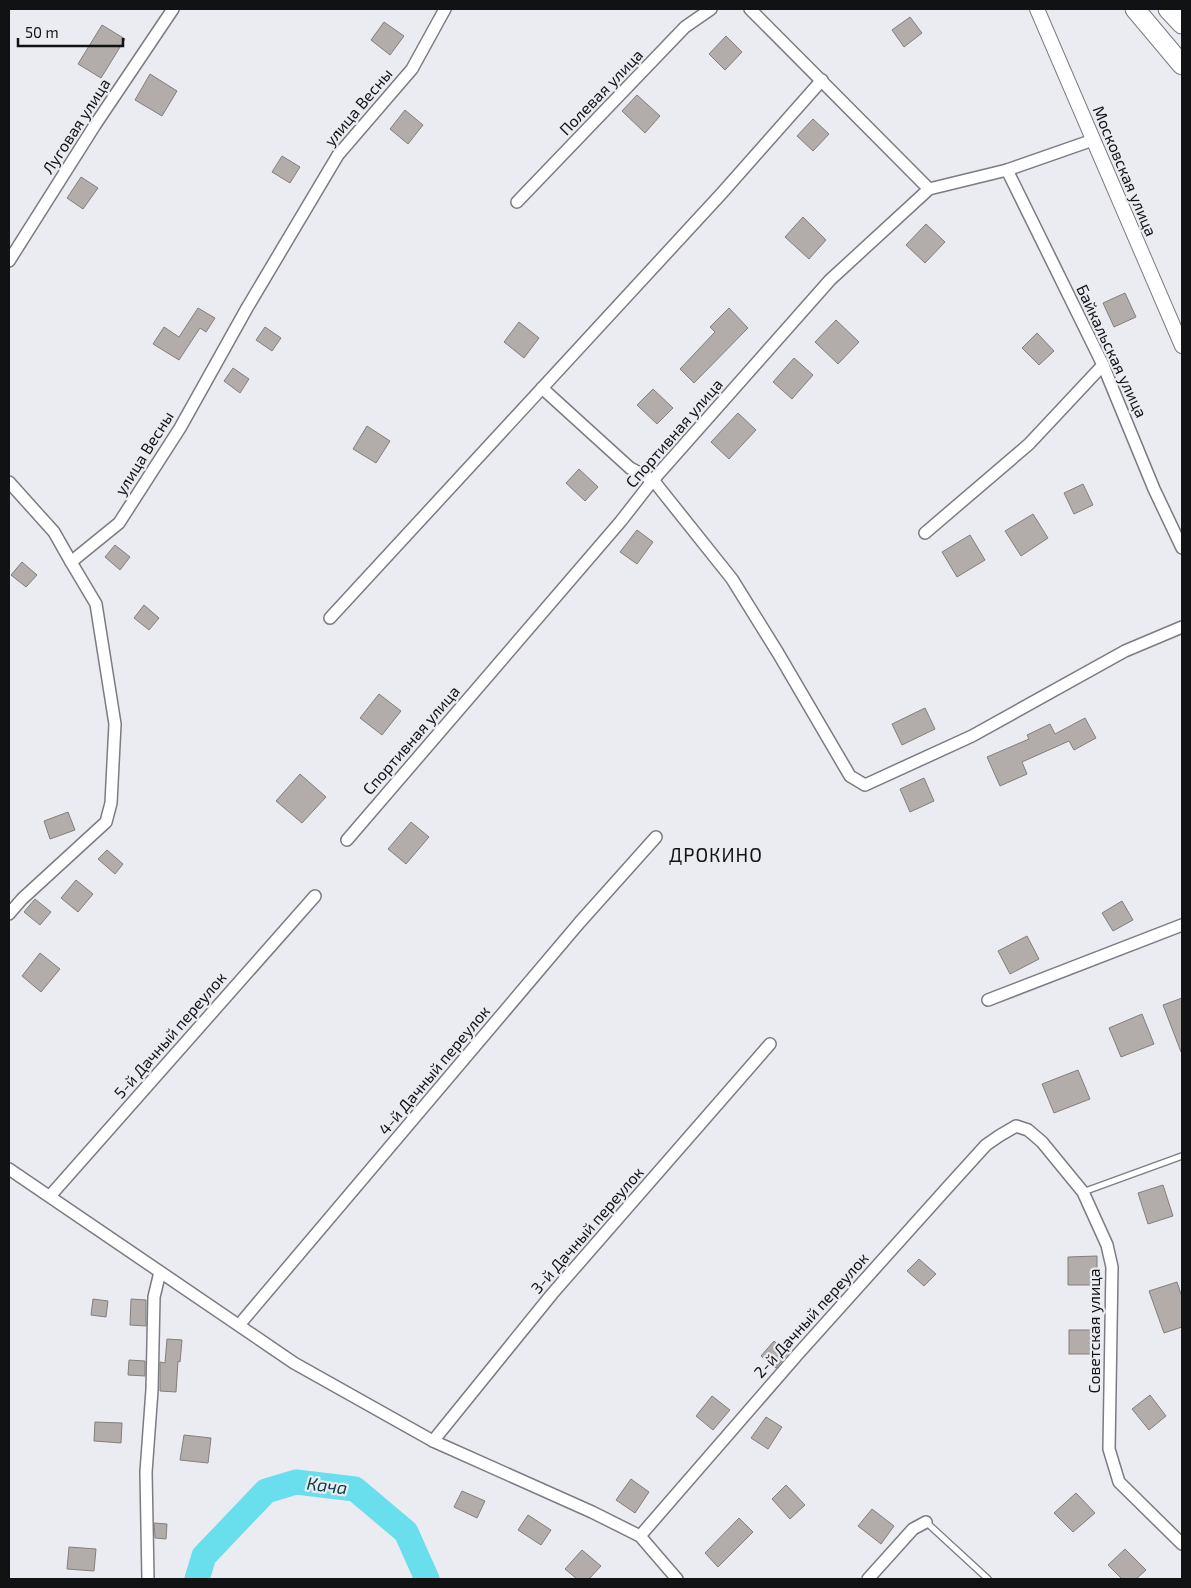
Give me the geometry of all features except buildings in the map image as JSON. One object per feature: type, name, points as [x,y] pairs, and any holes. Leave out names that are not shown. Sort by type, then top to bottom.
[{"type":"highway","points":[[1135,9],[1182,65]]},
{"type":"highway","points":[[1168,9],[1182,24]]},
{"type":"street","name":"Луговая улица","points":[[9,261],[95,125],[173,9]]},
{"type":"street","name":"улица Весны","points":[[71,562],[119,523],[180,428],[247,308],[338,154],[412,69],[445,9]]},
{"type":"street","name":"Полевая улица","points":[[517,202],[685,27],[711,9]]},
{"type":"street","points":[[750,9],[929,189]]},
{"type":"street","name":"Московская улица","points":[[1037,9],[1182,346]]},
{"type":"street","points":[[330,618],[722,193],[822,80]]},
{"type":"street","name":"Спортивная улица","points":[[347,840],[621,521],[653,480],[830,280],[929,189],[1007,170],[1093,140]]},
{"type":"street","name":"Байкальская улица","points":[[1007,170],[1103,366],[1154,489],[1182,548]]},
{"type":"street","points":[[925,533],[1029,444],[1103,366]]},
{"type":"street","points":[[542,388],[630,468],[653,480],[732,579],[783,661],[850,776],[865,785],[972,736],[1125,651],[1182,627]]},
{"type":"street","points":[[9,482],[54,532],[96,604],[115,724],[111,803],[106,822],[22,899],[9,914]]},
{"type":"street","name":"4-й Дачный переулок","points":[[239,1325],[580,922],[656,837]]},
{"type":"street","name":"5-й Дачный переулок","points":[[50,1196],[315,896]]},
{"type":"street","points":[[988,1000],[1182,925]]},
{"type":"street","name":"3-й Дачный переулок","points":[[433,1441],[552,1294],[770,1044]]},
{"type":"street","name":"Советская улица","points":[[1016,1126],[1028,1130],[1042,1142],[1083,1192],[1107,1245],[1112,1267],[1110,1448],[1119,1482],[1182,1544]]},
{"type":"street","name":"2-й Дачный переулок","points":[[640,1536],[798,1354],[946,1188],[986,1145],[1016,1126]]},
{"type":"street","points":[[9,1168],[294,1363],[433,1441],[592,1512],[640,1536],[677,1579]]},
{"type":"street","points":[[148,1579],[146,1472],[152,1390],[154,1297],[160,1272]]},
{"type":"street","points":[[868,1579],[913,1528],[926,1522]]},
{"type":"lane","points":[[1083,1192],[1182,1156]]},
{"type":"lane","points":[[926,1522],[988,1579]]},
{"type":"waterway","name":"Кача","points":[[197,1579],[204,1556],[266,1491],[296,1482],[355,1489],[406,1532],[427,1579]]},
{"type":"district","name":"ДРОКИНО","points":[[716,855]]}]
